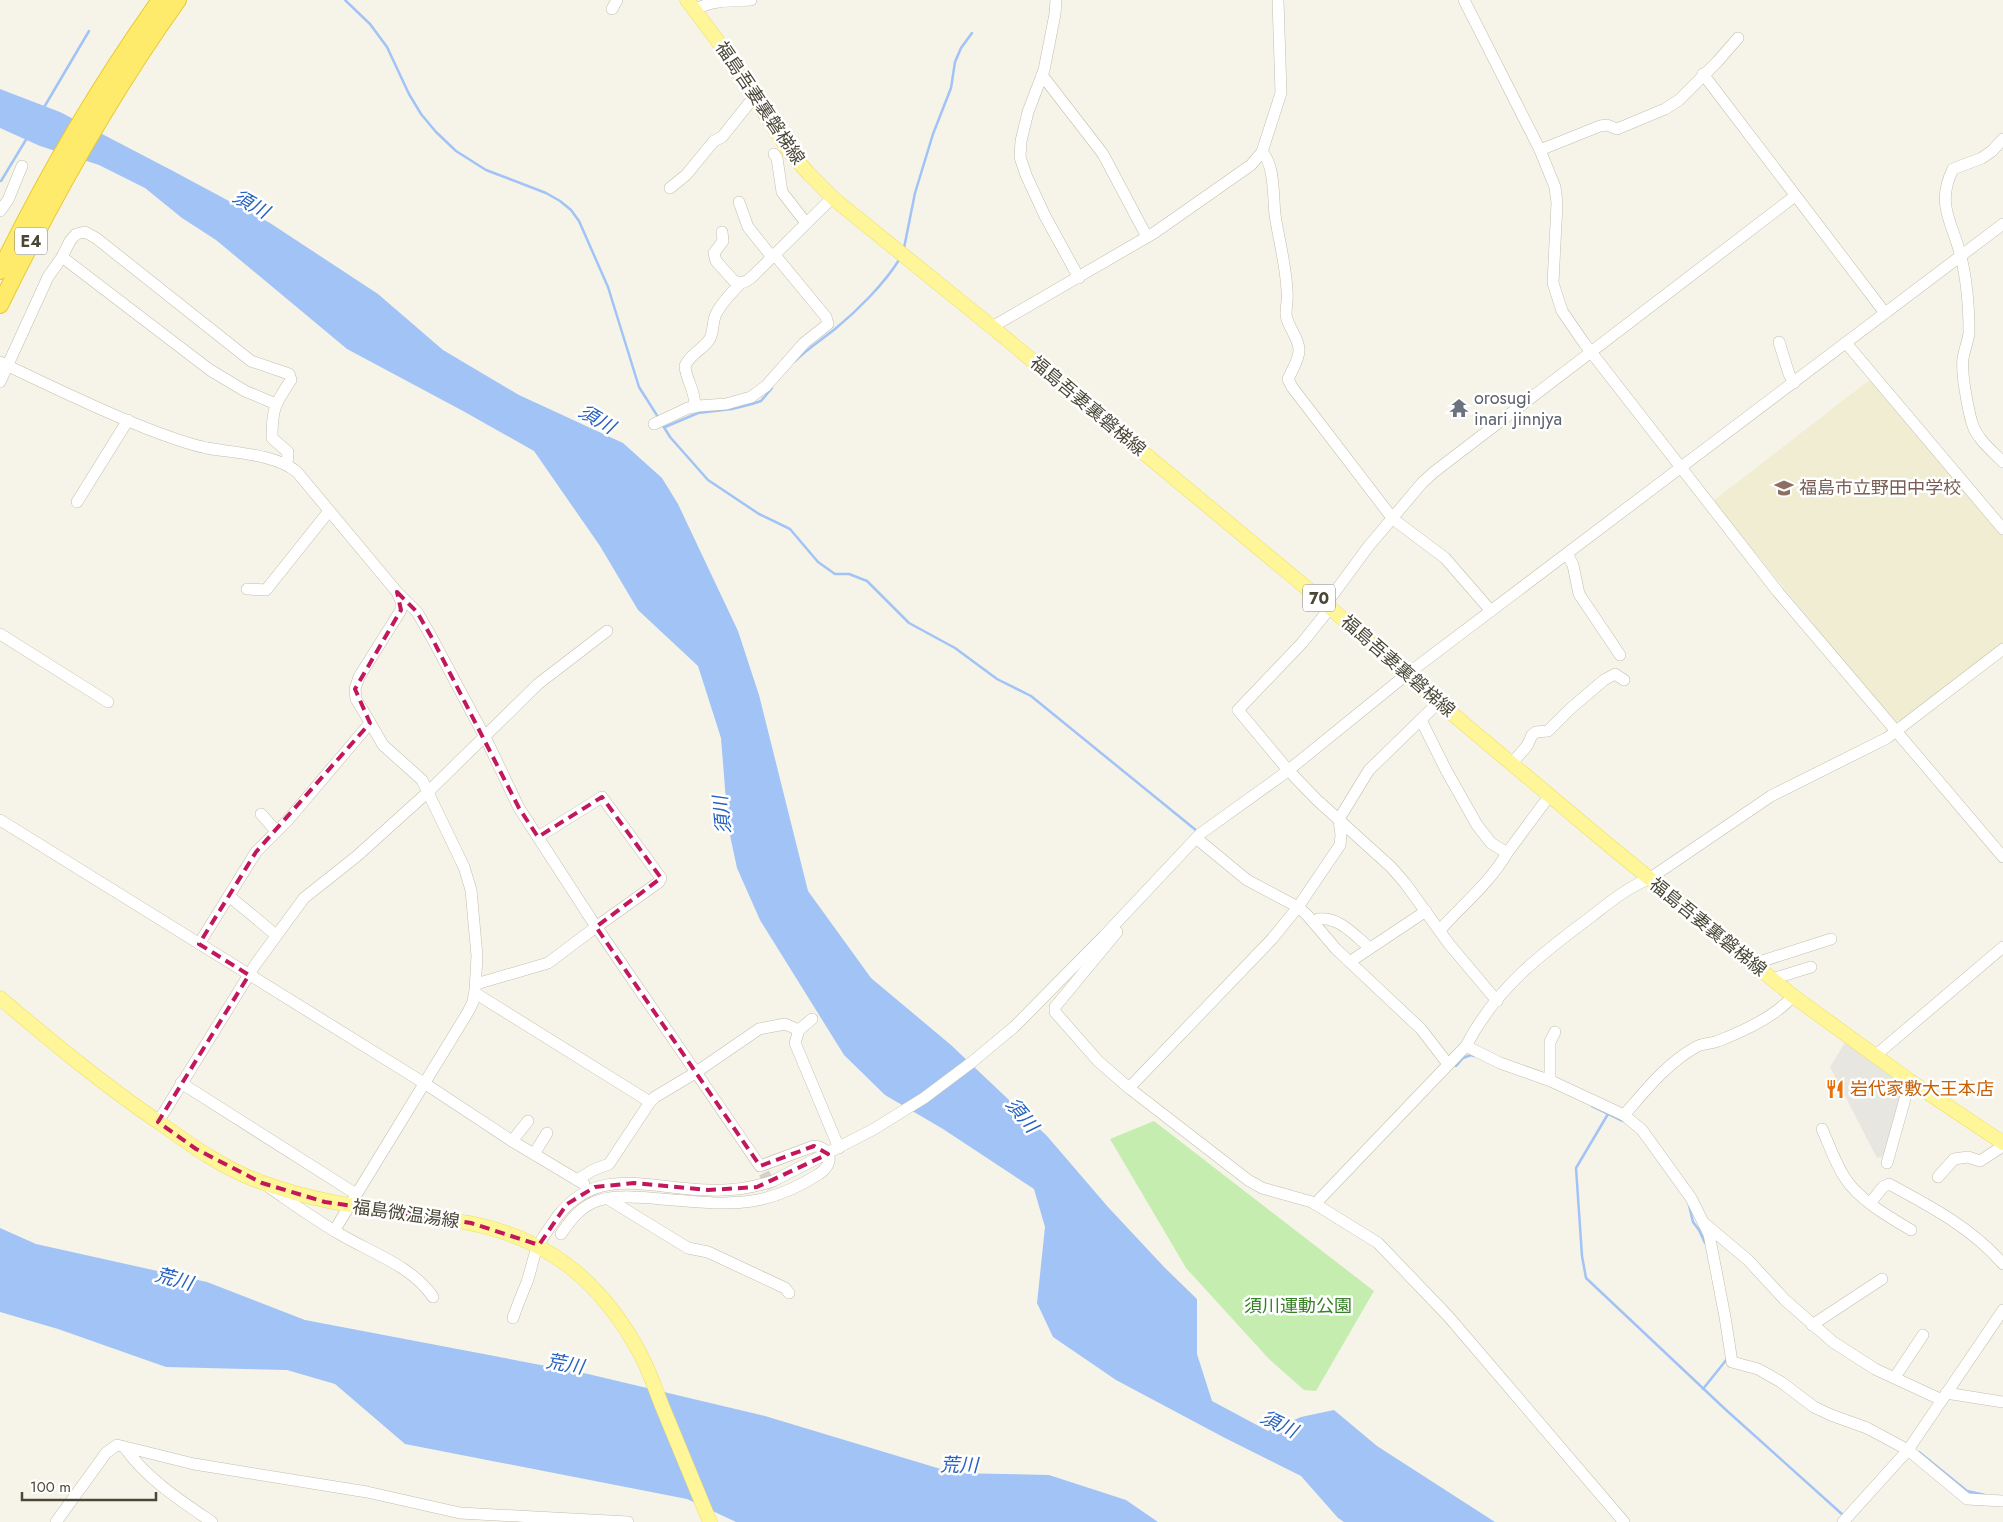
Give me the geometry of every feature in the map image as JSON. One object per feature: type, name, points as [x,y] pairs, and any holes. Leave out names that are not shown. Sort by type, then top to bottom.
[{"type":"highway","name":"E4","points":[[0,270],[118,75],[160,0]]},
{"type":"highway","name":"E4","points":[[118,75],[178,0]]},
{"type":"highway","name":"E4","points":[[0,305],[40,223],[58,175]]},
{"type":"main road","name":"福島吾妻裏磐梯線","points":[[691,5],[790,151],[808,173],[833,197],[992,326],[1328,606],[1406,675],[1649,879],[1772,979],[1910,1081],[2003,1145]]},
{"type":"main road","name":"福島微温湯線","points":[[0,998],[73,1059],[158,1122],[196,1149],[241,1174],[326,1202],[352,1200],[470,1223],[514,1235],[538,1245],[553,1254],[607,1302],[638,1350],[708,1517]]},
{"type":"street","points":[[691,5],[751,0]]},
{"type":"street","points":[[1056,0],[1055,14],[1042,75],[1028,112],[1021,141],[1020,157],[1045,216],[1079,278]]},
{"type":"street","points":[[992,326],[1079,278],[1147,237],[1251,165],[1262,152],[1281,93],[1278,0]]},
{"type":"street","points":[[1464,0],[1540,150],[1554,187],[1557,203],[1553,269],[1557,297],[1562,311],[1591,352],[1778,592],[2003,857]]},
{"type":"street","points":[[1540,150],[1590,129],[1607,125],[1617,129],[1665,109],[1685,94],[1738,38]]},
{"type":"street","points":[[1703,74],[1885,313]]},
{"type":"street","points":[[1042,75],[1103,154],[1147,237]]},
{"type":"street","points":[[670,188],[686,175],[714,141],[722,137],[754,97]]},
{"type":"street","points":[[2003,139],[1992,151],[1982,158],[1953,169],[1948,180],[1945,207],[1961,256],[1969,336],[1963,358],[1963,369],[1972,424],[1980,439],[2003,462]]},
{"type":"street","points":[[1262,152],[1266,156],[1272,176],[1275,215],[1282,243],[1288,294],[1286,314],[1299,351],[1288,379],[1292,387],[1393,519],[1444,558],[1491,611]]},
{"type":"street","points":[[774,154],[777,158],[782,192],[806,223]]},
{"type":"street","points":[[0,212],[8,200],[22,166]]},
{"type":"street","points":[[1497,1001],[1391,867],[1288,770],[1238,710],[1302,643],[1368,547],[1422,483],[1795,196]]},
{"type":"street","points":[[695,406],[695,396],[685,366],[692,355],[708,342],[712,336],[712,326],[716,314],[741,283],[752,277],[833,197]]},
{"type":"street","points":[[654,424],[695,406],[741,401],[760,392],[804,343],[828,324],[826,317],[748,227],[739,202]]},
{"type":"street","points":[[512,1318],[527,1282],[538,1245],[567,1204],[595,1187],[634,1182],[708,1190],[757,1187],[828,1154],[874,1129],[924,1098],[1014,1027],[1196,838],[1288,770],[1406,675],[1794,384],[2003,224]]},
{"type":"street","points":[[0,382],[4,364],[48,277],[62,258],[70,241],[76,234],[85,232],[96,238],[251,361],[289,374],[291,380],[276,404],[272,438],[288,452],[287,464]]},
{"type":"street","points":[[722,232],[723,241],[714,253],[716,261],[733,280],[741,283]]},
{"type":"street","points":[[62,258],[210,370],[245,392],[276,404]]},
{"type":"street","points":[[1779,342],[1794,384]]},
{"type":"street","points":[[1846,343],[2003,529]]},
{"type":"street","points":[[4,364],[171,438],[205,448],[287,464],[297,472],[397,592],[417,612],[484,736],[519,808],[596,926],[762,1170],[814,1146],[820,1147],[828,1154],[828,1165],[821,1173],[757,1201],[713,1204],[639,1197],[603,1196],[574,1215],[561,1234]]},
{"type":"street","points":[[77,502],[128,420]]},
{"type":"street","points":[[247,590],[266,590],[329,511]]},
{"type":"street","points":[[1568,554],[1573,565],[1579,594],[1620,655]]},
{"type":"street","points":[[334,1231],[468,1012],[476,988],[477,956],[471,890],[464,867],[429,791],[422,780],[383,745],[356,699],[354,689],[359,677],[401,610],[401,601],[397,592]]},
{"type":"street","points":[[158,1122],[249,975],[291,914],[311,892],[337,872],[429,791],[538,684],[607,631]]},
{"type":"street","points":[[0,634],[108,702]]},
{"type":"street","points":[[1315,1204],[1466,1046],[1477,1025],[1518,974],[1539,955],[1616,898],[1639,883],[1649,879],[1771,796],[1887,738],[2003,649]]},
{"type":"street","points":[[1512,763],[1527,746],[1532,735],[1536,732],[1548,731],[1604,680],[1615,674],[1624,680]]},
{"type":"street","points":[[1129,1088],[1272,939],[1298,906],[1340,845],[1342,835],[1339,819],[1369,770],[1439,702]]},
{"type":"street","points":[[1421,720],[1477,825],[1491,842],[1507,853]]},
{"type":"street","points":[[199,944],[256,852],[288,820],[370,723]]},
{"type":"street","points":[[1440,930],[1468,899],[1483,887],[1550,795]]},
{"type":"street","points":[[476,988],[548,964],[596,926],[659,882],[661,878],[602,797],[538,838]]},
{"type":"street","points":[[261,814],[276,831]]},
{"type":"street","points":[[0,820],[424,1083],[512,1141],[581,1182],[593,1170],[609,1164],[655,1097],[695,1073],[759,1029],[785,1024],[799,1030]]},
{"type":"street","points":[[1196,838],[1247,880],[1298,906],[1336,949],[1421,1029],[1448,1064]]},
{"type":"street","points":[[229,896],[276,935]]},
{"type":"street","points":[[1354,959],[1426,911]]},
{"type":"street","points":[[1318,918],[1333,920],[1370,948]]},
{"type":"street","points":[[1117,921],[1119,927],[1117,932],[1055,1007],[1055,1012],[1098,1062],[1248,1180],[1262,1188],[1315,1204],[1378,1243],[1448,1316],[1624,1522]]},
{"type":"street","points":[[1754,964],[1831,939]]},
{"type":"street","points":[[1876,1055],[2003,947]]},
{"type":"street","points":[[1772,979],[1811,967]]},
{"type":"street","points":[[476,988],[650,1102]]},
{"type":"street","points":[[1624,1115],[1666,1069],[1677,1060],[1699,1046],[1716,1042],[1735,1034],[1783,1007],[1793,996]]},
{"type":"street","points":[[812,1019],[799,1030],[795,1043],[839,1148]]},
{"type":"street","points":[[1550,1080],[1550,1042],[1555,1032]]},
{"type":"street","points":[[1466,1046],[1500,1063],[1550,1080],[1624,1115],[1642,1130],[1681,1182],[1708,1234],[1732,1357],[1781,1382],[1814,1407],[1910,1447],[1967,1499],[2003,1502]]},
{"type":"street","points":[[1887,1163],[1910,1081]]},
{"type":"street","points":[[181,1083],[352,1200]]},
{"type":"street","points":[[512,1141],[528,1121]]},
{"type":"street","points":[[1822,1129],[1845,1178],[1860,1195],[1871,1202],[1880,1212],[1911,1230]]},
{"type":"street","points":[[534,1154],[547,1133]]},
{"type":"street","points":[[1938,1177],[1954,1159],[1968,1157],[1980,1161],[2003,1145]]},
{"type":"street","points":[[262,1182],[334,1231],[410,1272],[426,1286],[434,1297]]},
{"type":"street","points":[[1871,1202],[1883,1187],[1888,1184],[1938,1210],[1991,1250],[2003,1264]]},
{"type":"street","points":[[603,1196],[688,1248],[708,1252],[785,1288],[789,1293]]},
{"type":"street","points":[[1703,1222],[1748,1260],[1785,1300],[1812,1325],[1859,1360],[1944,1397],[2003,1402]]},
{"type":"street","points":[[1812,1325],[1882,1279]]},
{"type":"street","points":[[1843,1522],[1910,1447],[2003,1310]]},
{"type":"street","points":[[1895,1377],[1923,1335]]},
{"type":"street","points":[[56,1522],[110,1449],[117,1445],[194,1464],[367,1492],[460,1513],[628,1522]]},
{"type":"street","points":[[124,1448],[166,1490],[212,1522]]},
{"type":"highlighted area","points":[[397,592],[417,612],[432,638],[519,808],[538,837],[602,797],[661,878],[596,927],[760,1166],[814,1146],[828,1154],[757,1187],[708,1190],[634,1183],[595,1187],[567,1204],[539,1245],[471,1223],[325,1202],[262,1183],[196,1149],[158,1122],[249,975],[199,944],[256,852],[370,723],[355,689],[401,610]]},
{"type":"shaded area","points":[[1868,381],[1872,381],[2003,535],[2003,643],[1903,720],[1897,721],[1891,719],[1713,501]]},
{"type":"shaded area","points":[[1846,1041],[1905,1083],[1884,1156],[1877,1158],[1830,1067]]},
{"type":"green space","name":"須川運動公園","points":[[1154,1121],[1374,1291],[1316,1391],[1304,1390],[1269,1359],[1186,1268],[1110,1139]]},
{"type":"water","name":"須川","points":[[0,89],[60,112],[270,223],[378,294],[443,350],[519,395],[623,443],[662,478],[678,504],[738,631],[759,695],[808,891],[871,978],[951,1045],[1047,1136],[1108,1207],[1197,1299],[1197,1354],[1212,1401],[1268,1431],[1301,1417],[1334,1410],[1377,1446],[1495,1522],[1344,1522],[1338,1518],[1301,1476],[1116,1380],[1053,1337],[1037,1303],[1045,1227],[1034,1189],[943,1129],[885,1095],[844,1055],[760,920],[737,868],[728,826],[721,738],[698,666],[638,610],[600,546],[534,451],[347,349],[216,240],[182,218],[145,188],[99,165],[40,146],[0,128]]},
{"type":"water","name":"荒川","points":[[0,1228],[36,1244],[207,1282],[305,1320],[588,1374],[765,1416],[954,1473],[1049,1475],[1126,1500],[1158,1522],[736,1522],[687,1499],[405,1444],[335,1384],[287,1370],[166,1367],[58,1329],[0,1312]]},
{"type":"waterway","points":[[345,0],[370,24],[387,47],[409,94],[421,114],[456,151],[486,170],[546,193],[571,210],[579,221],[608,287],[639,387],[658,417]]},
{"type":"waterway","points":[[43,109],[89,31]]},
{"type":"waterway","points":[[904,248],[915,193],[933,134],[951,88],[955,62],[961,48],[972,33]]},
{"type":"waterway","points":[[1,181],[27,138]]},
{"type":"waterway","points":[[795,361],[861,306],[878,288],[899,260]]},
{"type":"waterway","points":[[665,427],[698,413],[732,409],[761,401],[772,388]]},
{"type":"waterway","points":[[662,424],[670,437],[708,480],[759,514],[790,529],[818,562],[835,574],[849,574],[867,581],[909,623],[955,648],[997,679],[1031,696],[1197,831]]},
{"type":"waterway","points":[[1455,1064],[1456,1066],[1463,1058],[1471,1055],[1474,1056]]},
{"type":"waterway","points":[[1592,1106],[1623,1121]]},
{"type":"waterway","points":[[1608,1114],[1576,1168],[1582,1256],[1586,1278],[1725,1409],[1843,1515]]},
{"type":"waterway","points":[[1689,1205],[1693,1222],[1705,1243]]},
{"type":"waterway","points":[[1703,1389],[1727,1359]]},
{"type":"waterway","points":[[1919,1452],[1967,1491],[1985,1495]]},
{"type":"tunnel","points":[[764,1173],[772,1188]]},
{"type":"place","name":"orosugi inari jinnjya","points":[[1459,408]]},
{"type":"place","name":"福島市立野田中学校","points":[[1784,488]]},
{"type":"place","name":"岩代家敷大王本店","points":[[1835,1089]]}]
